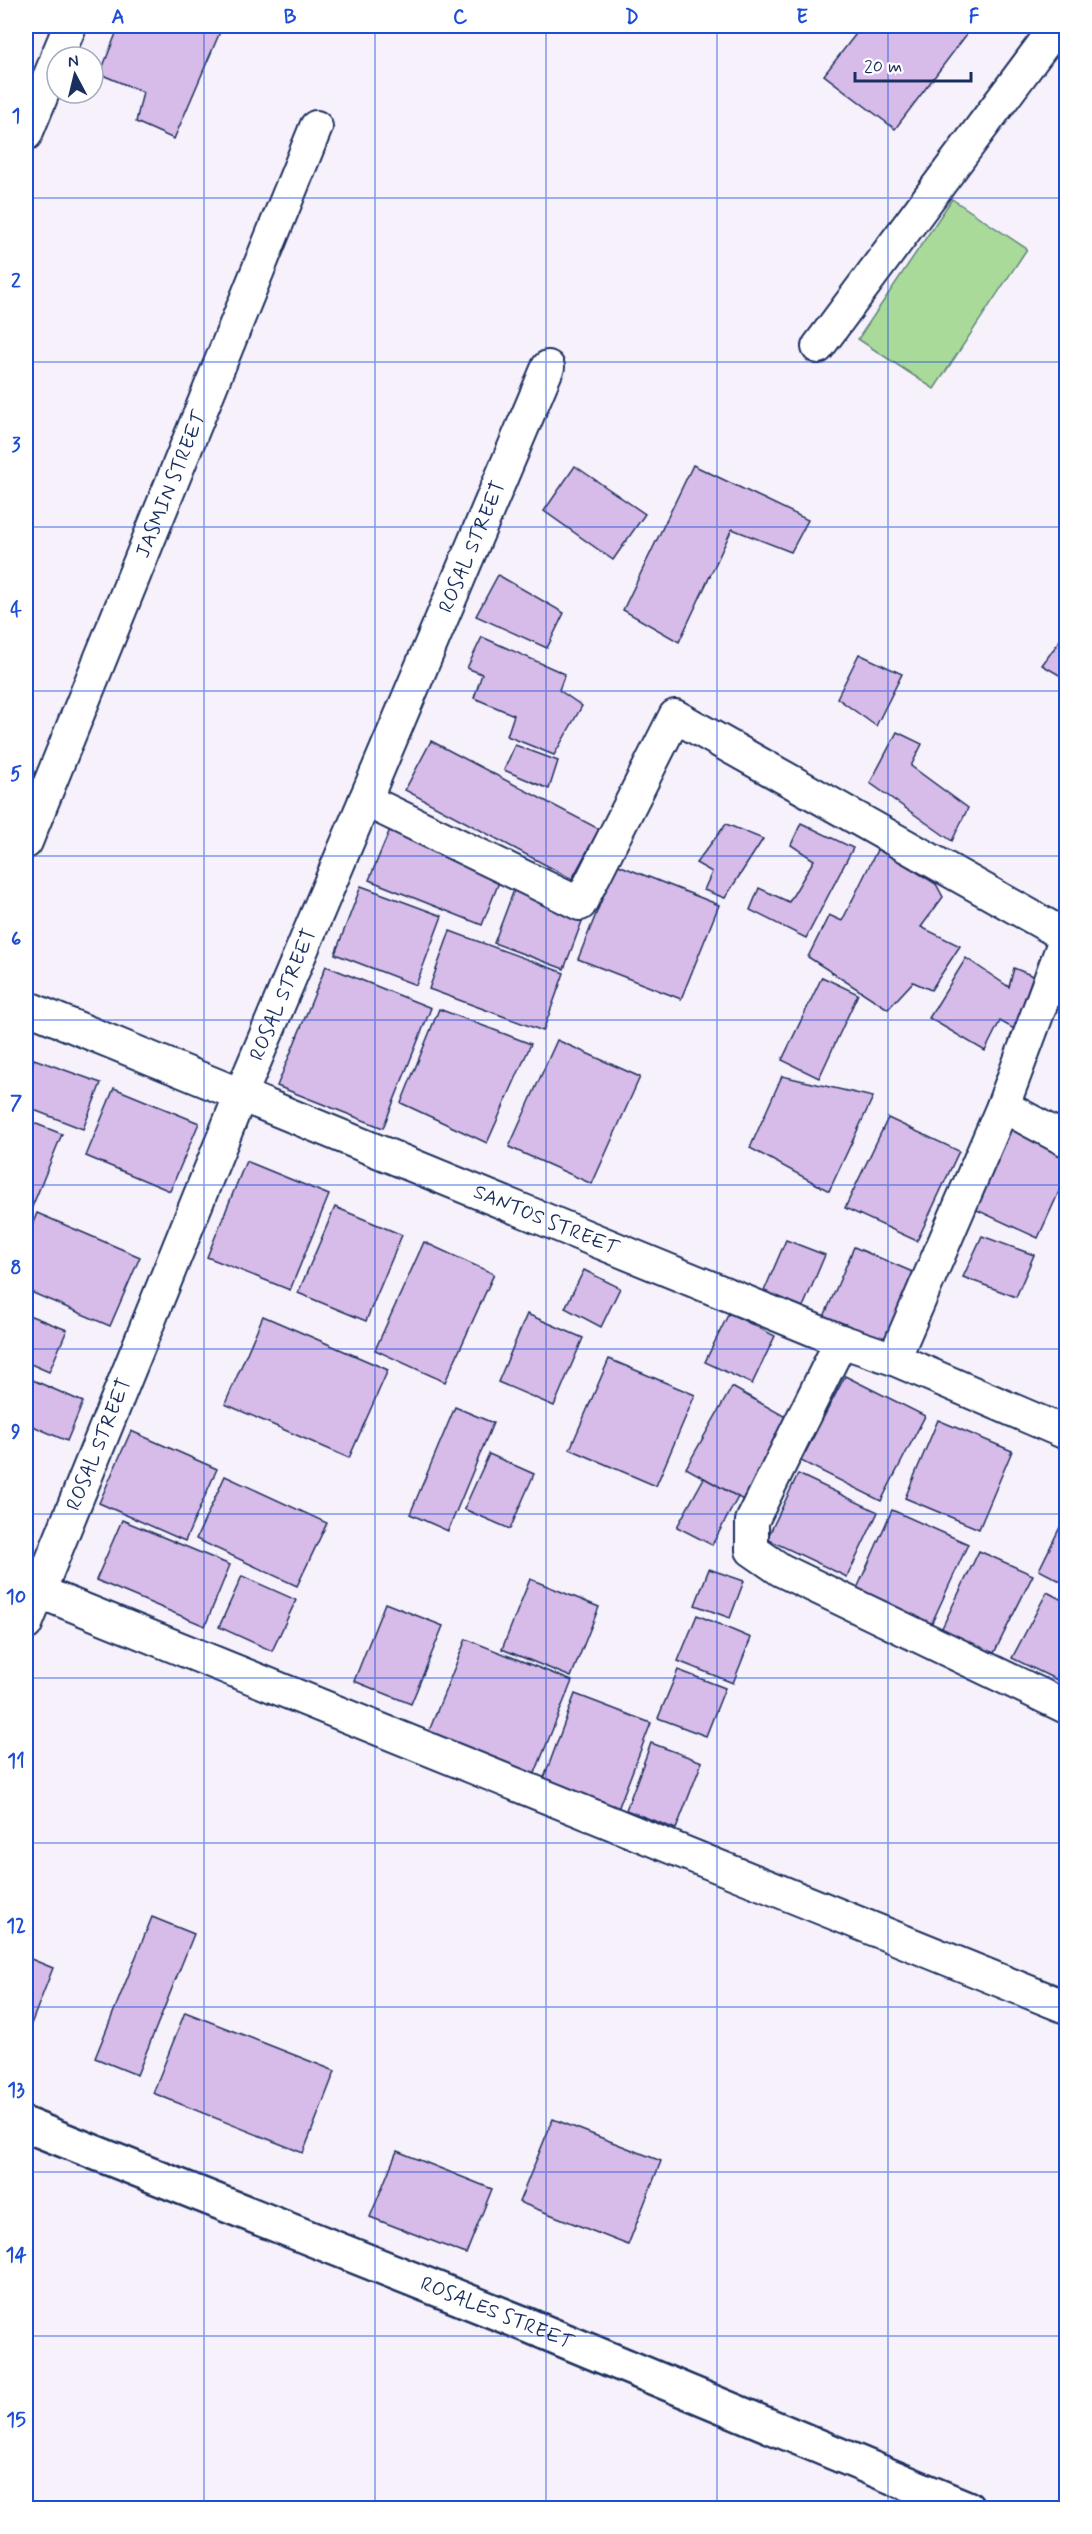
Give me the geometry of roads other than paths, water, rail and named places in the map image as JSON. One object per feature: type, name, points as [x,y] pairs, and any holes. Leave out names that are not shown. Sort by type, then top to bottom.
[{"type":"main road","name":"ROSALES STREET","points":[[26,2125],[520,2322],[967,2508]]},
{"type":"street","points":[[62,45],[70,26]]},
{"type":"street","points":[[818,347],[1057,26]]},
{"type":"street","points":[[26,134],[45,87]]},
{"type":"street","name":"JASMIN STREET","points":[[26,842],[316,127]]},
{"type":"street","name":"ROSAL STREET","points":[[26,1624],[241,1094],[548,368]]},
{"type":"street","points":[[365,800],[580,904],[675,716],[1066,937],[1003,1106],[894,1359]]},
{"type":"street","name":"SANTOS STREET","points":[[26,1007],[841,1341],[894,1359],[1066,1433]]},
{"type":"street","points":[[1003,1106],[1066,1140]]},
{"type":"street","points":[[841,1341],[752,1521],[752,1550],[781,1570],[1066,1707]]},
{"type":"street","points":[[40,1592],[1066,2007]]}]
